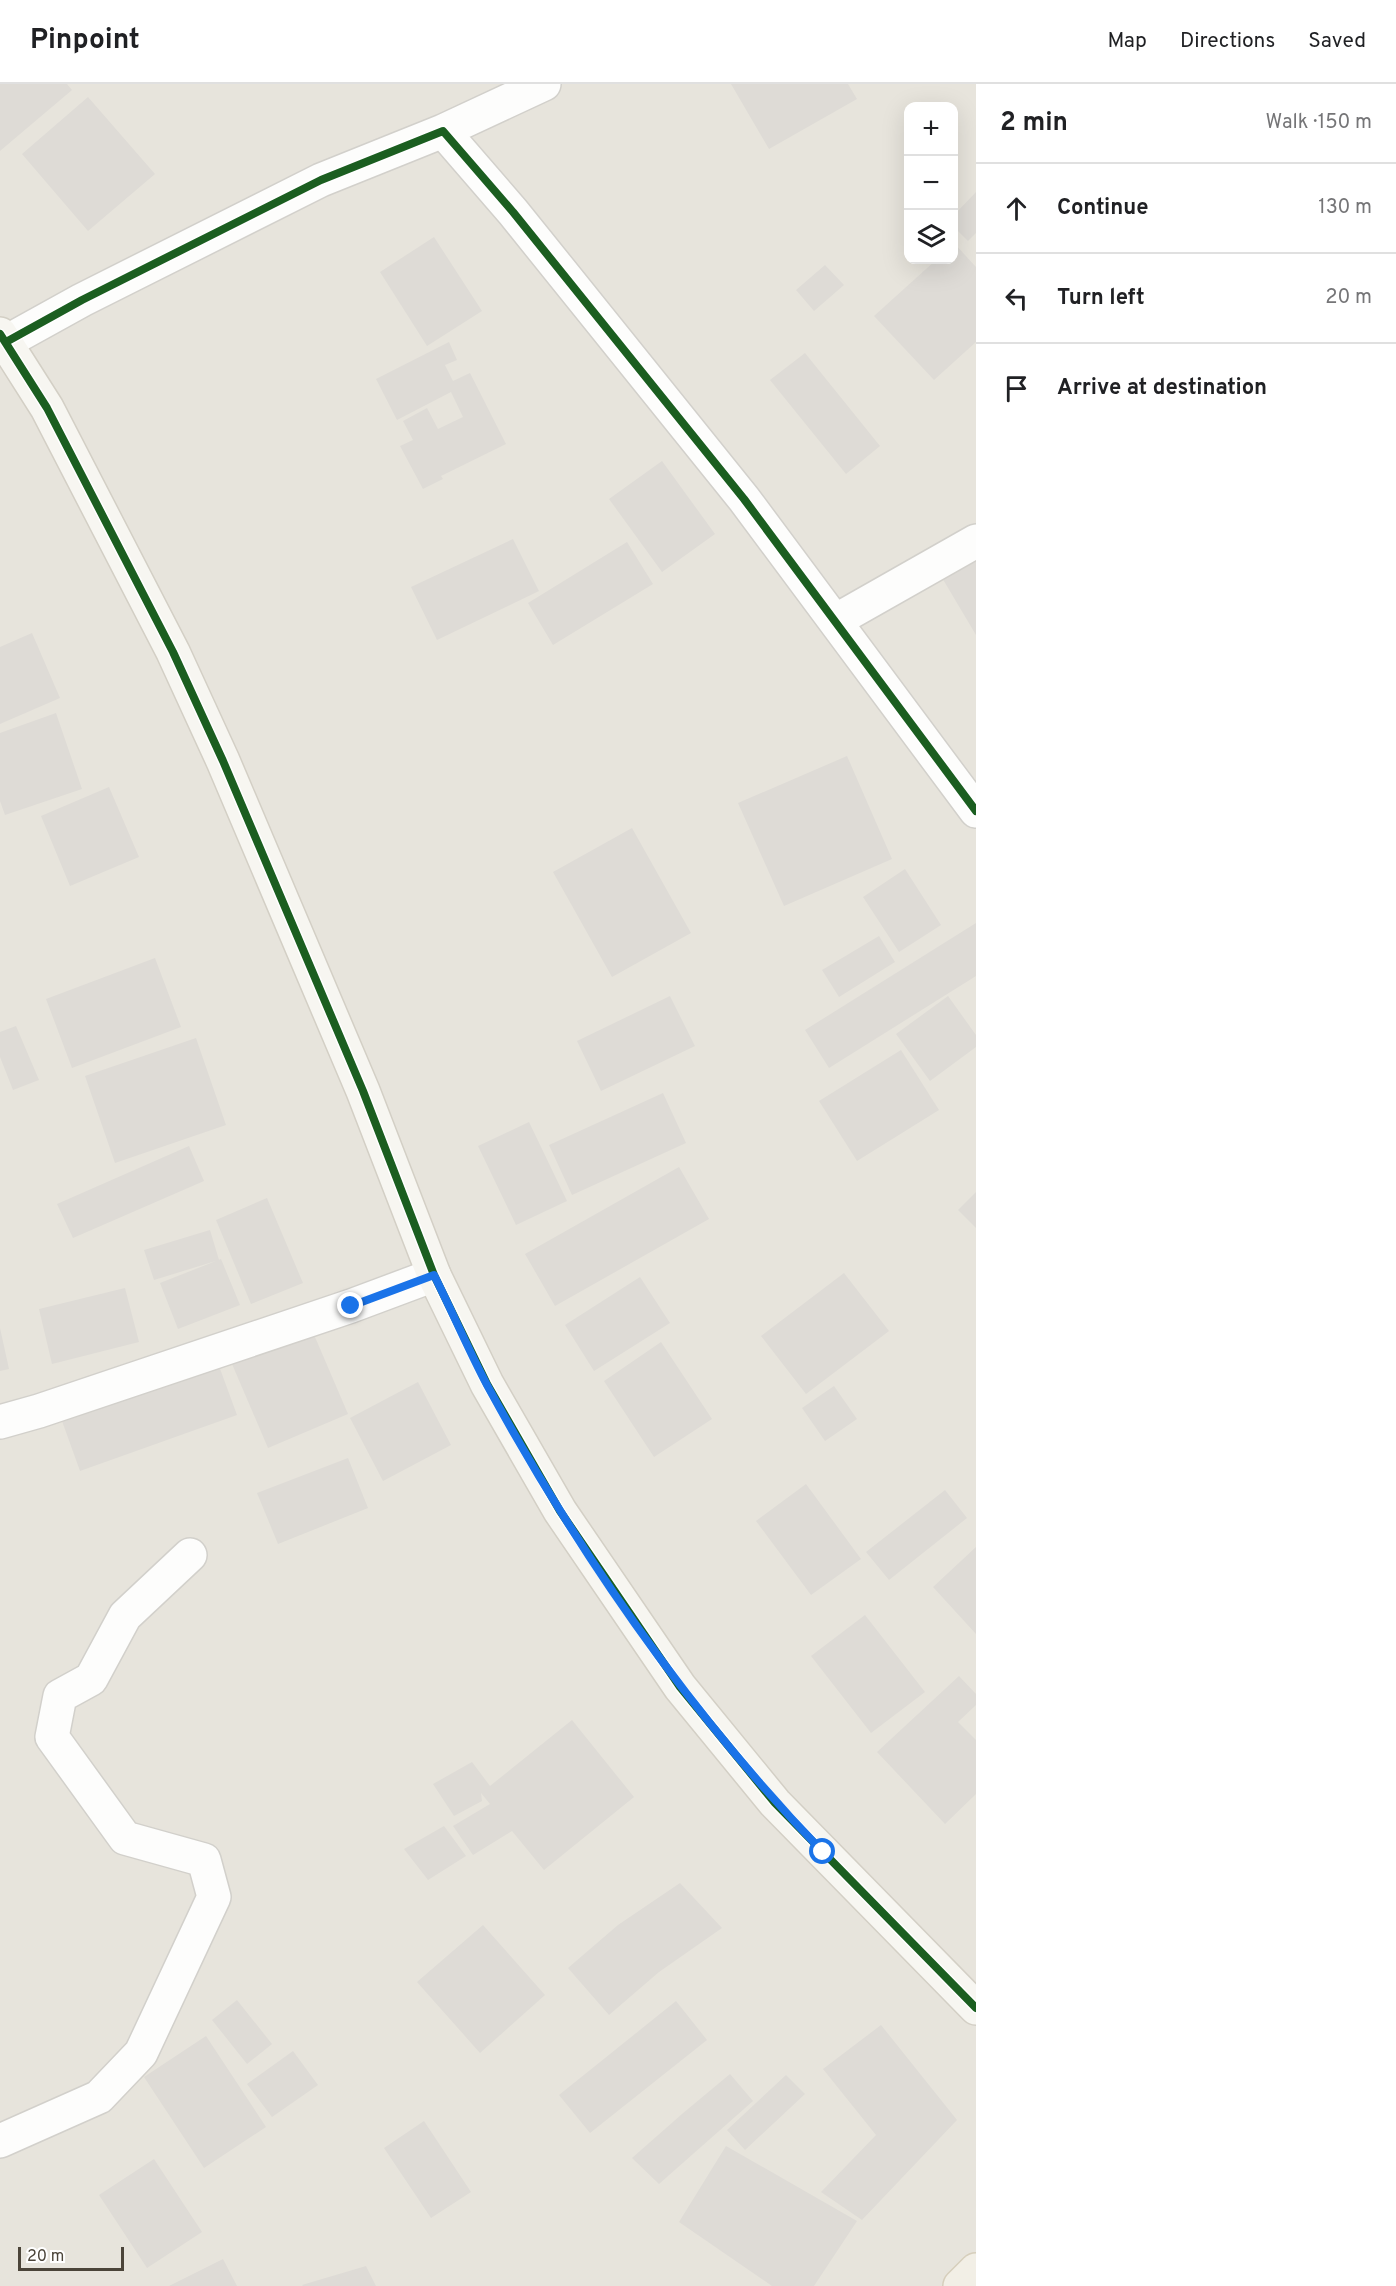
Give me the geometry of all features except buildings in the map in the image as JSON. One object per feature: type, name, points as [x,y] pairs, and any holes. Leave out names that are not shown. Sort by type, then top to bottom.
[{"type":"main road","points":[[960,2286],[976,2270]]},
{"type":"street","points":[[544,84],[443,131],[321,180],[3,338],[52,418],[172,652],[223,761],[363,1091],[434,1275],[487,1384],[560,1511],[680,1687],[775,1803],[976,2008]]},
{"type":"street","points":[[443,131],[513,212],[737,490],[976,811]]},
{"type":"street","points":[[835,621],[976,541]]},
{"type":"street","points":[[0,1422],[351,1306],[434,1275]]},
{"type":"street","points":[[0,2141],[99,2097],[141,2053],[214,1897],[204,1860],[125,1838],[52,1737],[60,1696],[90,1679],[125,1616],[190,1555]]},
{"type":"shaded area","points":[[0,84],[976,84],[976,2286],[0,2286]]},
{"type":"cycle path","points":[[6,342],[82,300],[321,180],[443,131],[513,212],[744,499],[976,811]]},
{"type":"cycle path","points":[[0,334],[47,408],[173,652],[223,761],[363,1091],[434,1275],[487,1384],[560,1511],[680,1687],[775,1803],[976,2008]]},
{"type":"route","points":[[351,1306],[434,1275],[487,1384],[560,1511],[680,1687],[775,1803],[823,1852]]}]
